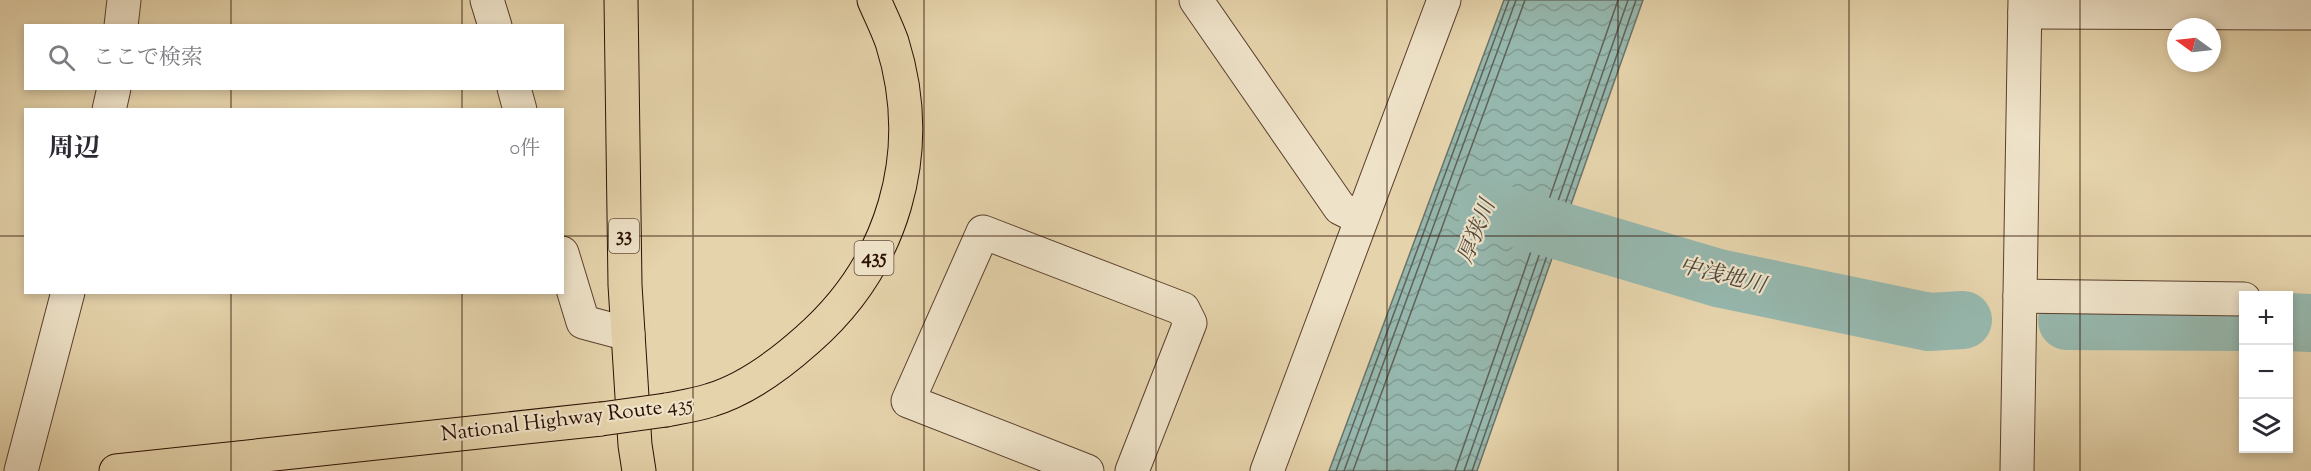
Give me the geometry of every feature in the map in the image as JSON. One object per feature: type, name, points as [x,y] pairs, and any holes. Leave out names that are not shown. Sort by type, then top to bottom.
[{"type":"main road","name":"33","points":[[621,0],[625,285],[635,445],[639,471]]},
{"type":"main road","name":"National Highway Route 435","points":[[116,471],[666,410],[711,400],[758,379],[823,327],[848,300],[870,268],[896,204],[903,170],[906,135],[902,86],[892,42],[874,0]]},
{"type":"street","points":[[121,24],[124,0]]},
{"type":"street","points":[[487,0],[494,24]]},
{"type":"street","points":[[1196,0],[1340,208],[1360,218]]},
{"type":"street","points":[[1267,471],[1360,218],[1444,0]]},
{"type":"street","points":[[2017,471],[2025,6],[2278,7],[2311,13]]},
{"type":"street","points":[[109,108],[114,90]]},
{"type":"street","points":[[515,90],[519,108]]},
{"type":"street","points":[[1087,471],[908,401],[983,232],[1183,309],[1190,323],[1132,471]]},
{"type":"street","points":[[564,260],[583,322],[628,333]]},
{"type":"street","points":[[21,471],[67,294]]},
{"type":"street","points":[[2020,296],[2239,300]]},
{"type":"water","name":"厚狭川","points":[[1504,0],[1643,0],[1477,471],[1329,471]]},
{"type":"waterway","name":"中浅地川","points":[[1486,209],[1718,278],[1929,322],[1963,320]]},
{"type":"waterway","name":"中浅地川","points":[[2067,321],[2239,322]]},
{"type":"waterway","name":"中浅地川","points":[[2293,322],[2311,323]]}]
